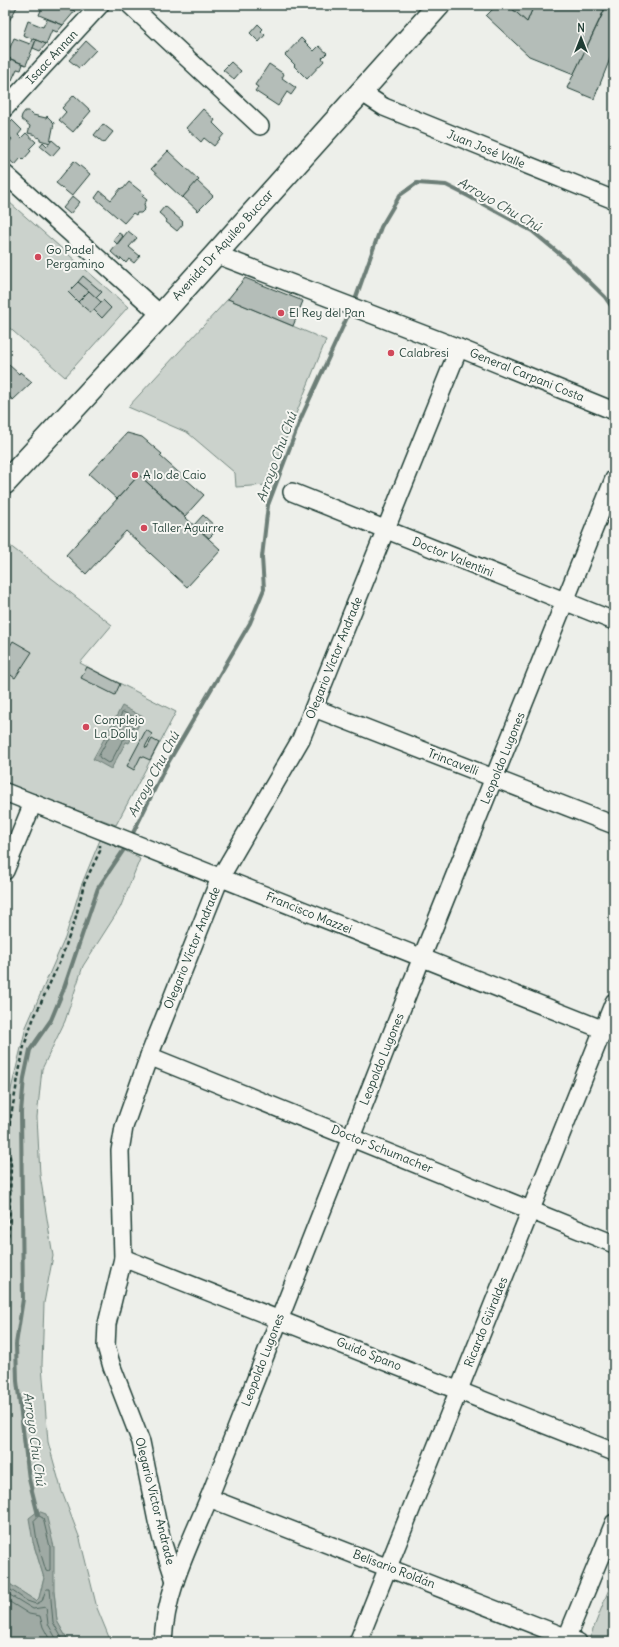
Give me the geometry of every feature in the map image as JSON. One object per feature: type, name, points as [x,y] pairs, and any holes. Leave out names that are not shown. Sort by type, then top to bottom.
[{"type":"highway","name":"Avenida Dr Aquileo Buccar","points":[[8,473],[161,315],[439,5]]},
{"type":"street","name":"Isaac Annan","points":[[5,108],[100,5]]},
{"type":"street","points":[[130,5],[260,126]]},
{"type":"street","name":"Juan José Valle","points":[[361,92],[384,107],[614,200]]},
{"type":"street","points":[[5,174],[161,315]]},
{"type":"street","name":"General Carpani Costa","points":[[215,254],[459,348],[614,411]]},
{"type":"street","name":"Olegario Víctor Andrade","points":[[175,1581],[157,1521],[141,1442],[112,1367],[106,1346],[107,1324],[123,1258],[120,1151],[124,1127],[149,1056],[220,878],[301,739],[459,348]]},
{"type":"street","name":"Leopoldo Lugones","points":[[163,1642],[164,1625],[175,1581],[210,1498],[351,1136],[614,479]]},
{"type":"street","name":"Doctor Valentini","points":[[292,492],[565,603],[614,621]]},
{"type":"street","name":"Trincavelli","points":[[314,708],[614,825]]},
{"type":"street","name":"Francisco Mazzei","points":[[5,792],[608,1032]]},
{"type":"street","points":[[5,872],[33,803]]},
{"type":"street","name":"Ricardo Güiraldes","points":[[358,1642],[531,1209],[608,1032],[614,1002]]},
{"type":"street","name":"Doctor Schumacher","points":[[149,1056],[351,1136],[614,1244]]},
{"type":"street","name":"Guido Spano","points":[[123,1258],[279,1318],[614,1452]]},
{"type":"street","name":"Belisario Roldán","points":[[210,1498],[570,1640]]},
{"type":"street","points":[[570,1640],[614,1523]]},
{"type":"path","points":[[5,1250],[9,1231],[11,1165],[7,1137],[24,1046],[33,1020],[61,959],[75,920],[84,884],[107,833]]},
{"type":"shaded area","name":"Go Padel Pergamino","points":[[9,202],[128,307],[65,377],[5,324],[5,206]]},
{"type":"shaded area","points":[[228,299],[326,340],[267,485],[236,487],[235,473],[188,433],[128,407]]},
{"type":"shaded area","name":"Complejo La Dolly","points":[[5,542],[112,625],[80,663],[176,712],[116,825],[5,783]]},
{"type":"shaded area","points":[[100,840],[124,850],[140,859],[120,908],[83,966],[65,1021],[42,1069],[37,1117],[40,1175],[53,1256],[44,1303],[42,1365],[48,1442],[62,1492],[80,1539],[97,1608],[111,1642],[69,1642],[57,1621],[54,1591],[33,1542],[44,1578],[39,1598],[36,1601],[5,1581],[5,1187],[8,1163],[5,1160],[5,1132],[7,1106],[26,1027],[65,938],[81,886]]},
{"type":"shaded area","points":[[614,1576],[614,1642],[594,1642],[589,1640]]},
{"type":"water","points":[[122,706],[143,717],[129,743],[126,742],[111,769],[93,759]]},
{"type":"water","points":[[38,1511],[46,1514],[54,1547],[54,1591],[57,1621],[69,1642],[5,1642],[5,1581],[36,1601],[39,1598],[44,1578],[33,1542],[29,1518]]},
{"type":"building","points":[[5,5],[17,7],[9,21],[5,23]]},
{"type":"building","points":[[43,5],[69,5],[67,8],[75,11],[63,25],[39,15]]},
{"type":"building","points":[[497,5],[508,5],[527,22],[534,5],[593,5],[604,10],[574,74],[529,56],[486,16]]},
{"type":"building","points":[[508,5],[534,5],[527,22]]},
{"type":"building","points":[[607,5],[614,6],[614,49],[594,99],[567,88]]},
{"type":"building","points":[[47,19],[63,25],[57,32],[52,30],[46,44],[23,35],[28,21],[43,27]]},
{"type":"building","points":[[258,24],[263,29],[261,31],[265,35],[259,42],[250,33]]},
{"type":"building","points":[[14,38],[30,44],[32,39],[36,40],[26,65],[6,57]]},
{"type":"building","points":[[301,38],[314,51],[319,46],[327,53],[322,58],[324,61],[307,79],[285,55]]},
{"type":"building","points":[[36,40],[46,44],[40,51],[33,48]]},
{"type":"building","points":[[86,41],[96,50],[79,68],[69,60]]},
{"type":"building","points":[[5,57],[23,64],[21,70],[17,69],[7,87],[5,87]]},
{"type":"building","points":[[231,62],[241,71],[234,79],[223,70]]},
{"type":"building","points":[[269,64],[284,74],[282,78],[296,88],[291,95],[287,92],[278,106],[255,91],[258,87],[255,85]]},
{"type":"building","points":[[74,95],[91,111],[73,132],[59,120],[66,112],[62,108]]},
{"type":"building","points":[[203,109],[215,120],[213,123],[224,134],[214,146],[204,138],[201,142],[186,128]]},
{"type":"building","points":[[25,111],[29,111],[33,115],[46,118],[47,116],[54,123],[50,143],[40,140],[40,138],[36,137],[36,135],[28,133],[30,126],[21,119]]},
{"type":"building","points":[[12,120],[22,130],[18,135],[21,138],[26,133],[36,142],[29,149],[31,151],[23,160],[21,158],[15,165],[5,156],[5,135],[8,138],[6,142],[8,144],[12,139],[5,132],[5,128]]},
{"type":"building","points":[[103,124],[113,132],[104,143],[94,135]]},
{"type":"building","points":[[52,140],[60,147],[52,156],[40,146],[43,142],[47,146]]},
{"type":"building","points":[[168,151],[199,180],[182,198],[151,169]]},
{"type":"building","points":[[74,161],[90,174],[72,196],[56,183]]},
{"type":"building","points":[[197,181],[213,196],[198,211],[183,197]]},
{"type":"building","points":[[129,182],[144,194],[142,196],[147,200],[144,204],[145,209],[141,213],[137,213],[136,215],[133,213],[124,223],[95,198],[100,191],[111,200],[121,188],[123,189]]},
{"type":"building","points":[[73,196],[80,202],[70,214],[63,208]]},
{"type":"building","points":[[165,206],[183,222],[177,231],[166,222],[167,220],[159,213]]},
{"type":"building","points":[[128,231],[137,238],[129,247],[140,256],[134,263],[129,259],[126,263],[111,252]]},
{"type":"building","points":[[119,233],[123,236],[117,244],[113,240]]},
{"type":"building","points":[[83,276],[102,292],[96,298],[78,282]]},
{"type":"building","name":"El Rey del Pan","points":[[245,278],[303,301],[293,326],[228,299]]},
{"type":"building","points":[[78,282],[89,291],[78,302],[68,292]]},
{"type":"building","points":[[89,291],[101,302],[91,313],[78,302]]},
{"type":"building","points":[[103,300],[111,308],[102,318],[94,310]]},
{"type":"building","points":[[8,364],[19,374],[20,372],[32,382],[13,400],[5,393],[5,368]]},
{"type":"building","name":"A lo de Caio","points":[[127,433],[142,437],[162,454],[160,456],[204,495],[185,516],[139,475],[117,499],[89,474]]},
{"type":"building","name":"Taller Aguirre","points":[[139,475],[221,550],[187,587],[126,531],[86,574],[66,555]]},
{"type":"building","points":[[203,515],[218,529],[209,538],[194,525]]},
{"type":"building","points":[[13,641],[32,652],[15,678],[5,671],[5,654]]},
{"type":"building","points":[[87,667],[120,684],[115,695],[81,678]]},
{"type":"building","points":[[146,730],[152,734],[145,747],[147,748],[152,739],[159,743],[150,760],[141,756],[134,770],[127,766]]},
{"type":"waterway","name":"Arroyo Chu Chú","points":[[354,303],[381,227],[400,195],[417,183],[446,185],[532,231],[567,260],[605,297],[614,310]]},
{"type":"waterway","name":"Arroyo Chu Chú","points":[[131,837],[165,768],[250,623],[264,589],[262,557],[268,505],[301,418],[350,311]]},
{"type":"waterway","name":"Arroyo Chu Chú","points":[[38,1515],[29,1479],[17,1381],[16,1344],[23,1299],[21,1112],[24,1078],[30,1050],[51,1020],[63,991],[98,888],[127,845]]},
{"type":"place","name":"Go Padel Pergamino","points":[[38,257]]},
{"type":"place","name":"El Rey del Pan","points":[[281,313]]},
{"type":"place","name":"Calabresi","points":[[391,353]]},
{"type":"place","name":"A lo de Caio","points":[[135,475]]},
{"type":"place","name":"Taller Aguirre","points":[[144,528]]},
{"type":"place","name":"Complejo La Dolly","points":[[86,727]]}]
